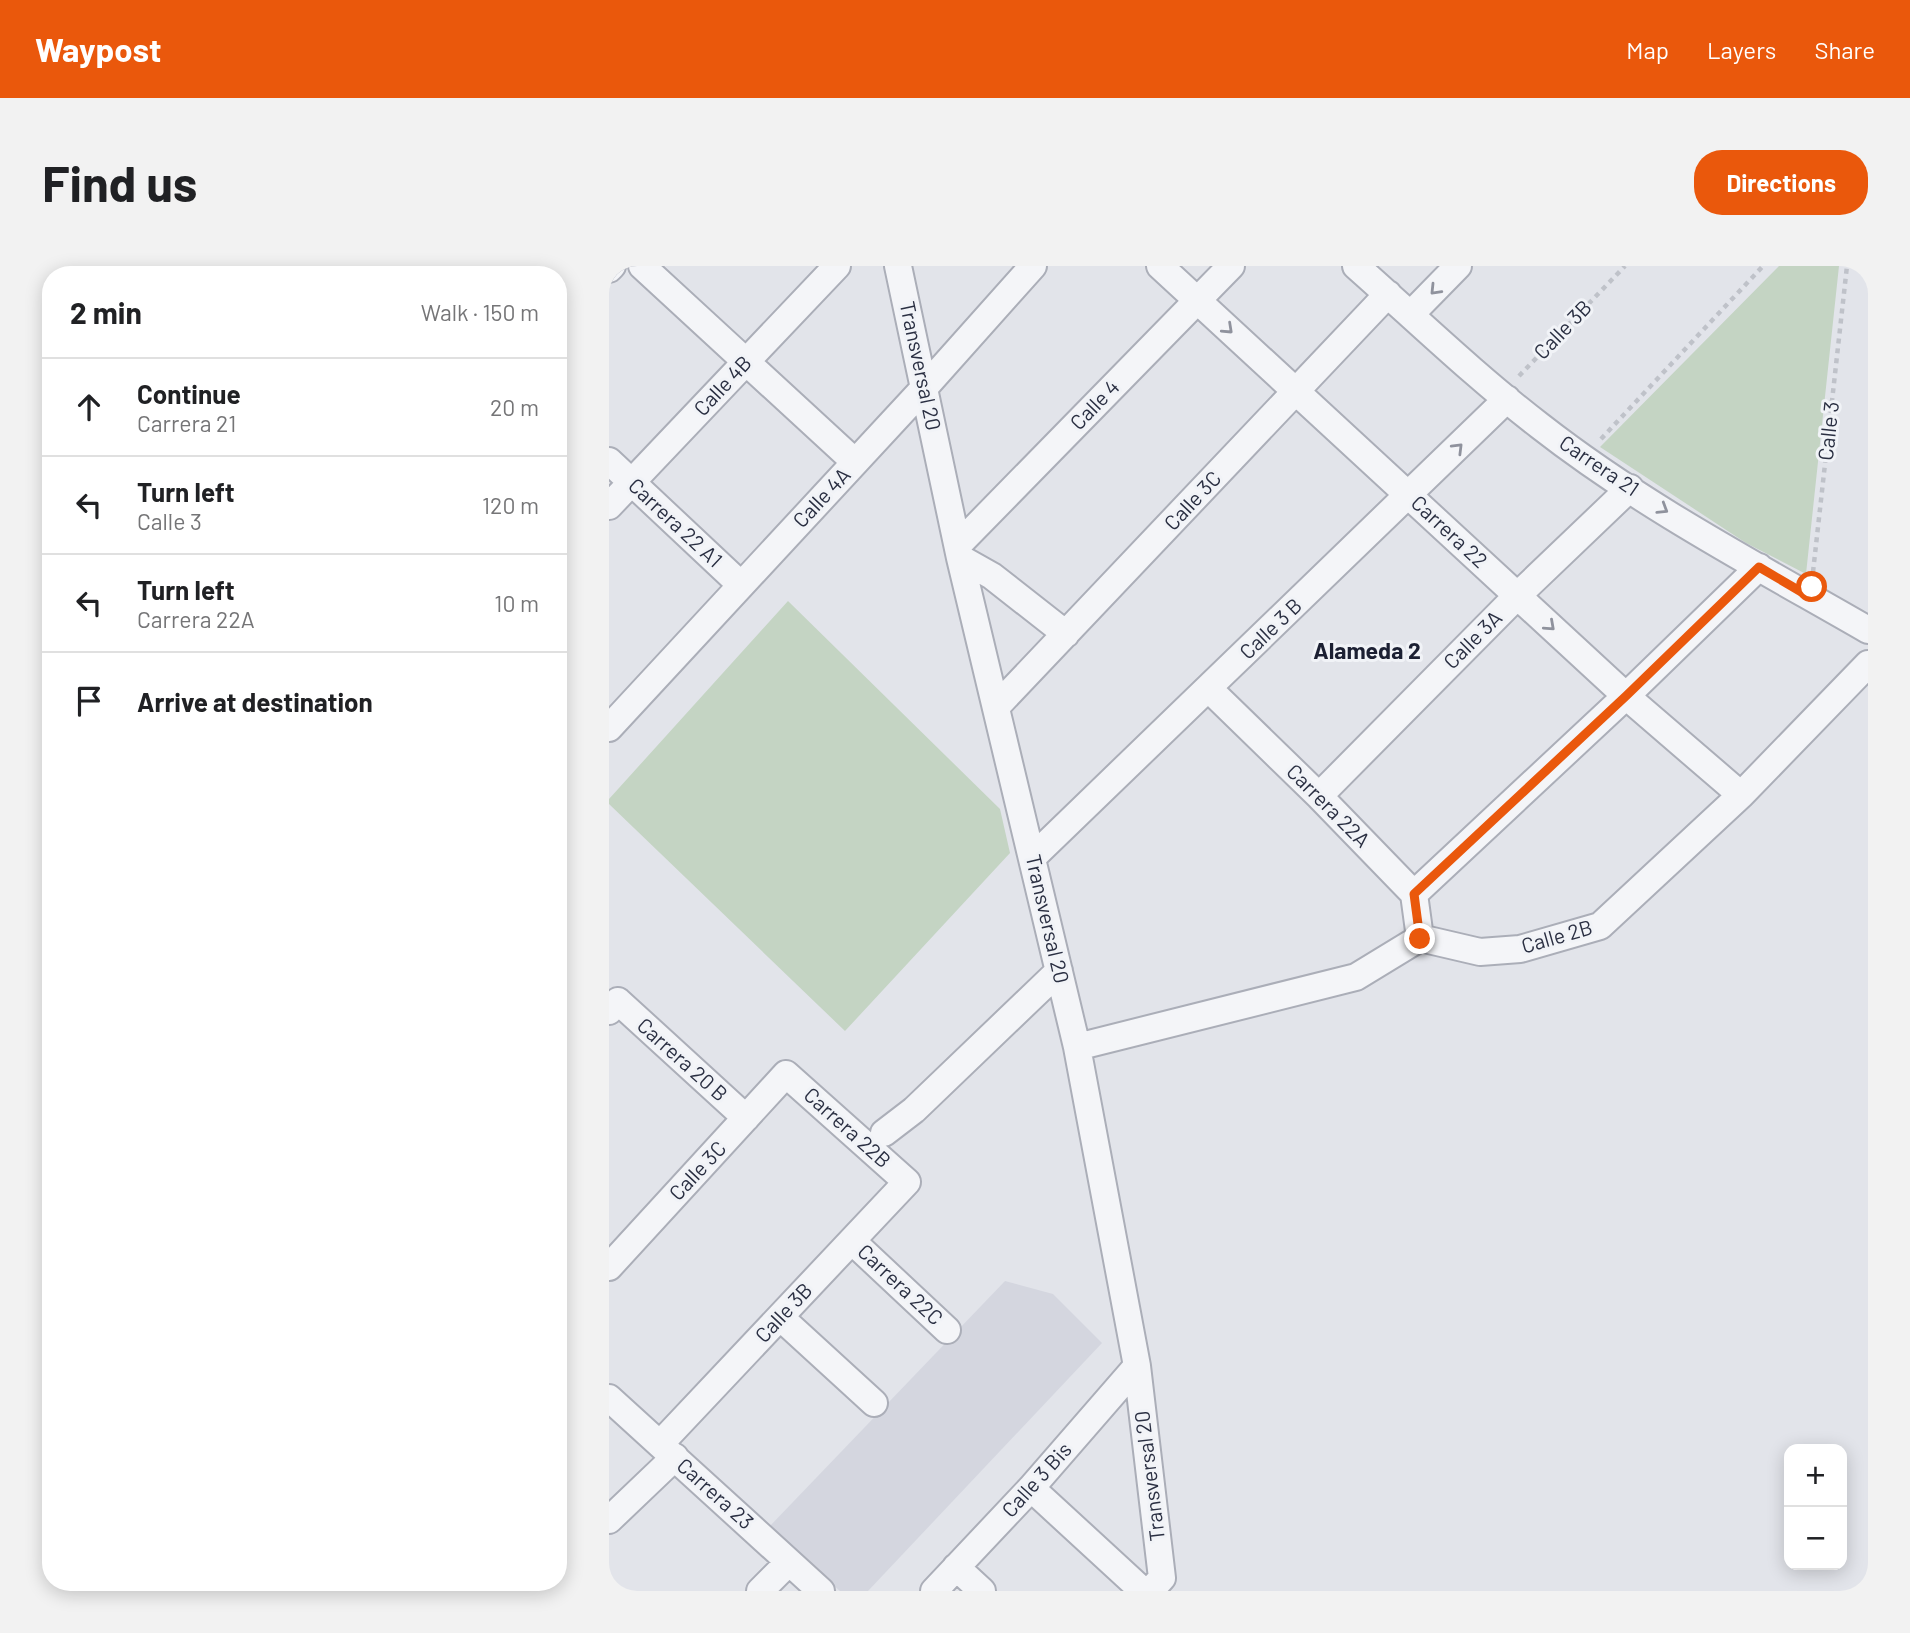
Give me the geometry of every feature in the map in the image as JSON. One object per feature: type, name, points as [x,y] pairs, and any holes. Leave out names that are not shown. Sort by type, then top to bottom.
[{"type":"street","points":[[642,266],[855,462]]},
{"type":"street","name":"Calle 4B","points":[[609,506],[837,266]]},
{"type":"street","name":"Transversal 20","points":[[898,266],[959,551],[1077,1047],[1137,1366],[1152,1587]]},
{"type":"street","name":"Calle 4A","points":[[609,728],[925,387],[1033,266]]},
{"type":"street","name":"Carrera 22","points":[[1160,266],[1626,696],[1741,795]]},
{"type":"street","name":"Calle 4","points":[[959,551],[1230,266]]},
{"type":"street","name":"Carrera 21","points":[[1356,266],[1504,397],[1583,458],[1759,567],[1868,630]]},
{"type":"street","points":[[1411,314],[1458,266]]},
{"type":"street","name":"Calle 3C","points":[[996,707],[1388,294]]},
{"type":"street","name":"Calle 3 B","points":[[1033,858],[1410,496],[1504,397]]},
{"type":"street","name":"Carrera 22 A1","points":[[609,461],[740,584]]},
{"type":"street","name":"Calle 3A","points":[[1319,796],[1517,596],[1630,488]]},
{"type":"street","points":[[959,551],[1066,634]]},
{"type":"street","points":[[1077,1047],[1356,977],[1420,939],[1414,894],[1626,696],[1759,567]]},
{"type":"street","name":"Calle 2B","points":[[1420,939],[1480,951],[1520,950],[1600,926],[1741,795],[1868,664]]},
{"type":"street","name":"Carrera 22A","points":[[1209,689],[1319,796],[1414,894]]},
{"type":"street","points":[[884,1133],[914,1110],[1059,971]]},
{"type":"street","name":"Carrera 20 B","points":[[614,1006],[746,1118]]},
{"type":"street","name":"Calle 3C","points":[[609,1267],[786,1074]]},
{"type":"street","name":"Carrera 22B","points":[[786,1074],[908,1182]]},
{"type":"street","name":"Calle 3B","points":[[668,1451],[779,1317],[908,1182]]},
{"type":"street","name":"Carrera 22C","points":[[852,1241],[947,1330]]},
{"type":"street","points":[[779,1317],[874,1403]]},
{"type":"street","name":"Calle 3 Bis","points":[[934,1591],[1031,1488],[1137,1366]]},
{"type":"street","name":"Carrera 23","points":[[609,1398],[821,1591]]},
{"type":"street","points":[[609,1520],[668,1451]]},
{"type":"street","points":[[1031,1488],[1152,1587]]},
{"type":"street","points":[[760,1591],[789,1562]]},
{"type":"street","points":[[956,1567],[982,1591]]},
{"type":"path","name":"Calle 3B","points":[[1504,397],[1625,266]]},
{"type":"path","points":[[1583,458],[1763,266]]},
{"type":"path","name":"Calle 3","points":[[1810,597],[1847,266]]},
{"type":"shaded area","points":[[1005,1281],[1053,1294],[1102,1343],[868,1591],[840,1591],[769,1527]]},
{"type":"green space","points":[[1779,266],[1839,266],[1806,574],[1746,543],[1600,447]]},
{"type":"green space","points":[[788,601],[1000,809],[1010,853],[845,1031],[609,804],[609,799]]},
{"type":"district","name":"Alameda 2","points":[[1367,651]]},
{"type":"route","points":[[1420,939],[1414,894],[1626,696],[1759,567],[1810,597],[1812,587]]}]
